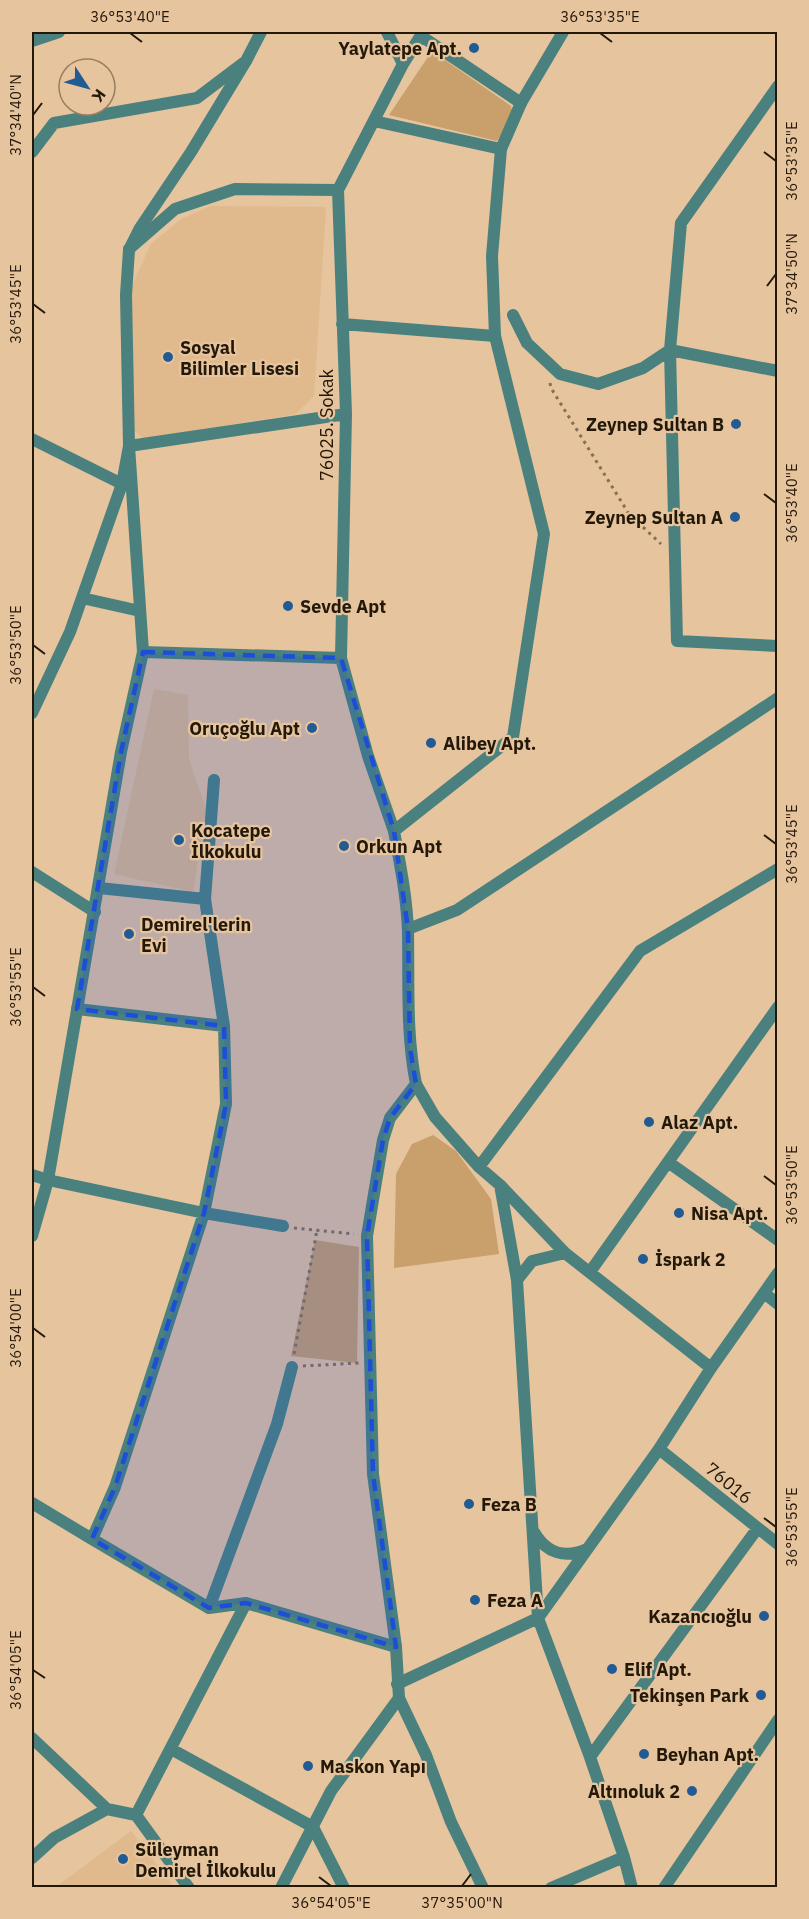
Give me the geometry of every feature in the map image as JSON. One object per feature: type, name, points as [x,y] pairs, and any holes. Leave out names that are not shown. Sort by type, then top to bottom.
[{"type":"street","points":[[32,41],[59,32]]},
{"type":"street","points":[[32,1236],[48,1180],[95,912],[120,752],[143,652],[129,446],[126,295],[129,250],[140,228],[191,152],[261,32]]},
{"type":"street","points":[[387,32],[403,64]]},
{"type":"street","points":[[394,831],[513,736],[544,534],[495,336],[492,256],[501,149],[521,103],[563,32]]},
{"type":"street","points":[[422,34],[521,103]]},
{"type":"street","name":"76025. Sokak","points":[[416,1084],[410,1048],[405,891],[394,831],[368,756],[341,658],[346,414],[338,190],[403,64],[422,34]]},
{"type":"street","points":[[32,152],[54,123],[197,98],[246,61]]},
{"type":"street","points":[[777,86],[681,223],[670,350],[677,641],[777,646]]},
{"type":"street","points":[[374,121],[501,149]]},
{"type":"street","points":[[129,250],[176,209],[235,189],[338,190]]},
{"type":"street","points":[[513,315],[527,343],[560,374],[597,384],[643,368],[670,350],[777,370]]},
{"type":"street","points":[[342,324],[495,336]]},
{"type":"street","points":[[129,446],[346,414]]},
{"type":"street","points":[[32,439],[122,484]]},
{"type":"street","points":[[32,713],[70,632],[122,484],[129,446]]},
{"type":"street","points":[[82,598],[140,611]]},
{"type":"street","points":[[143,652],[341,658]]},
{"type":"street","points":[[408,929],[457,909],[777,698]]},
{"type":"street","points":[[92,1539],[115,1487],[204,1213],[226,1104],[224,1026],[206,899],[214,780]]},
{"type":"street","points":[[479,1167],[640,951],[777,869]]},
{"type":"street","points":[[32,872],[95,912]]},
{"type":"street","points":[[99,888],[206,899]]},
{"type":"street","points":[[590,1272],[777,1007]]},
{"type":"street","points":[[77,1009],[224,1026]]},
{"type":"street","points":[[483,1887],[451,1822],[426,1755],[399,1698],[396,1647],[373,1474],[367,1236],[382,1140],[390,1118],[416,1084],[435,1117],[479,1167],[500,1185],[565,1253],[711,1368]]},
{"type":"street","points":[[668,1162],[777,1240]]},
{"type":"street","points":[[32,1175],[204,1213],[283,1226]]},
{"type":"street","points":[[500,1185],[517,1280],[538,1618],[590,1757],[632,1887]]},
{"type":"street","points":[[517,1280],[532,1261],[565,1253]]},
{"type":"street","points":[[398,1684],[538,1618],[659,1449],[711,1368],[777,1273]]},
{"type":"street","points":[[764,1293],[777,1304]]},
{"type":"street","points":[[209,1608],[277,1424],[292,1367]]},
{"type":"street","name":"76016","points":[[659,1449],[757,1529],[776,1540]]},
{"type":"street","points":[[32,1503],[209,1608],[246,1603],[396,1647]]},
{"type":"street","points":[[590,1757],[757,1529]]},
{"type":"street","points":[[532,1530],[539,1542],[550,1551],[575,1554],[588,1548]]},
{"type":"street","points":[[136,1815],[246,1603]]},
{"type":"street","points":[[280,1887],[332,1791],[399,1698]]},
{"type":"street","points":[[663,1887],[777,1720]]},
{"type":"street","points":[[32,1738],[107,1809],[136,1815],[189,1887]]},
{"type":"street","points":[[171,1749],[313,1827],[344,1887]]},
{"type":"street","points":[[32,1858],[54,1838],[107,1809]]},
{"type":"street","points":[[551,1887],[624,1857]]},
{"type":"path","points":[[543,358],[551,388],[629,514],[675,555]]},
{"type":"path","points":[[283,1226],[367,1236]]},
{"type":"path","points":[[317,1230],[292,1367],[370,1362]]},
{"type":"highlighted area","points":[[143,652],[341,658],[394,831],[408,929],[410,1048],[416,1084],[390,1118],[383,1140],[367,1236],[373,1474],[396,1647],[246,1603],[209,1608],[92,1539],[115,1487],[204,1213],[226,1104],[224,1026],[77,1009],[121,752]]},
{"type":"shaded area","points":[[432,51],[511,106],[513,115],[497,141],[389,115]]},
{"type":"shaded area","points":[[211,206],[326,207],[314,396],[296,414],[144,439],[128,426],[131,288],[151,244],[181,219]]},
{"type":"shaded area","points":[[154,689],[188,695],[189,759],[206,809],[193,892],[114,874]]},
{"type":"shaded area","points":[[433,1135],[456,1151],[491,1199],[499,1254],[394,1268],[396,1174],[412,1144]]},
{"type":"shaded area","points":[[315,1240],[359,1247],[357,1363],[291,1356]]},
{"type":"shaded area","name":"Süleyman Demirel İlkokulu","points":[[131,1831],[174,1887],[56,1887]]},
{"type":"place","name":"Yaylatepe Apt.","points":[[474,48]]},
{"type":"place","name":"Sosyal Bilimler Lisesi","points":[[168,357]]},
{"type":"place","name":"Zeynep Sultan B","points":[[736,424]]},
{"type":"place","name":"Zeynep Sultan A","points":[[735,517]]},
{"type":"place","name":"Sevde Apt","points":[[288,606]]},
{"type":"place","name":"Oruçoğlu Apt","points":[[312,728]]},
{"type":"place","name":"Alibey Apt.","points":[[431,743]]},
{"type":"place","name":"Kocatepe İlkokulu","points":[[179,840]]},
{"type":"place","name":"Orkun Apt","points":[[344,846]]},
{"type":"place","name":"Demirel'lerin Evi","points":[[129,934]]},
{"type":"place","name":"Alaz Apt.","points":[[649,1122]]},
{"type":"place","name":"Nisa Apt.","points":[[679,1213]]},
{"type":"place","name":"İspark 2","points":[[643,1259]]},
{"type":"place","name":"Feza B","points":[[469,1504]]},
{"type":"place","name":"Feza A","points":[[475,1600]]},
{"type":"place","name":"Kazancıoğlu","points":[[764,1616]]},
{"type":"place","name":"Elif Apt.","points":[[612,1669]]},
{"type":"place","name":"Tekinşen Park","points":[[761,1695]]},
{"type":"place","name":"Beyhan Apt.","points":[[644,1754]]},
{"type":"place","name":"Maskon Yapı","points":[[308,1766]]},
{"type":"place","name":"Altınoluk 2","points":[[692,1791]]},
{"type":"place","name":"Süleyman Demirel İlkokulu","points":[[123,1859]]}]
